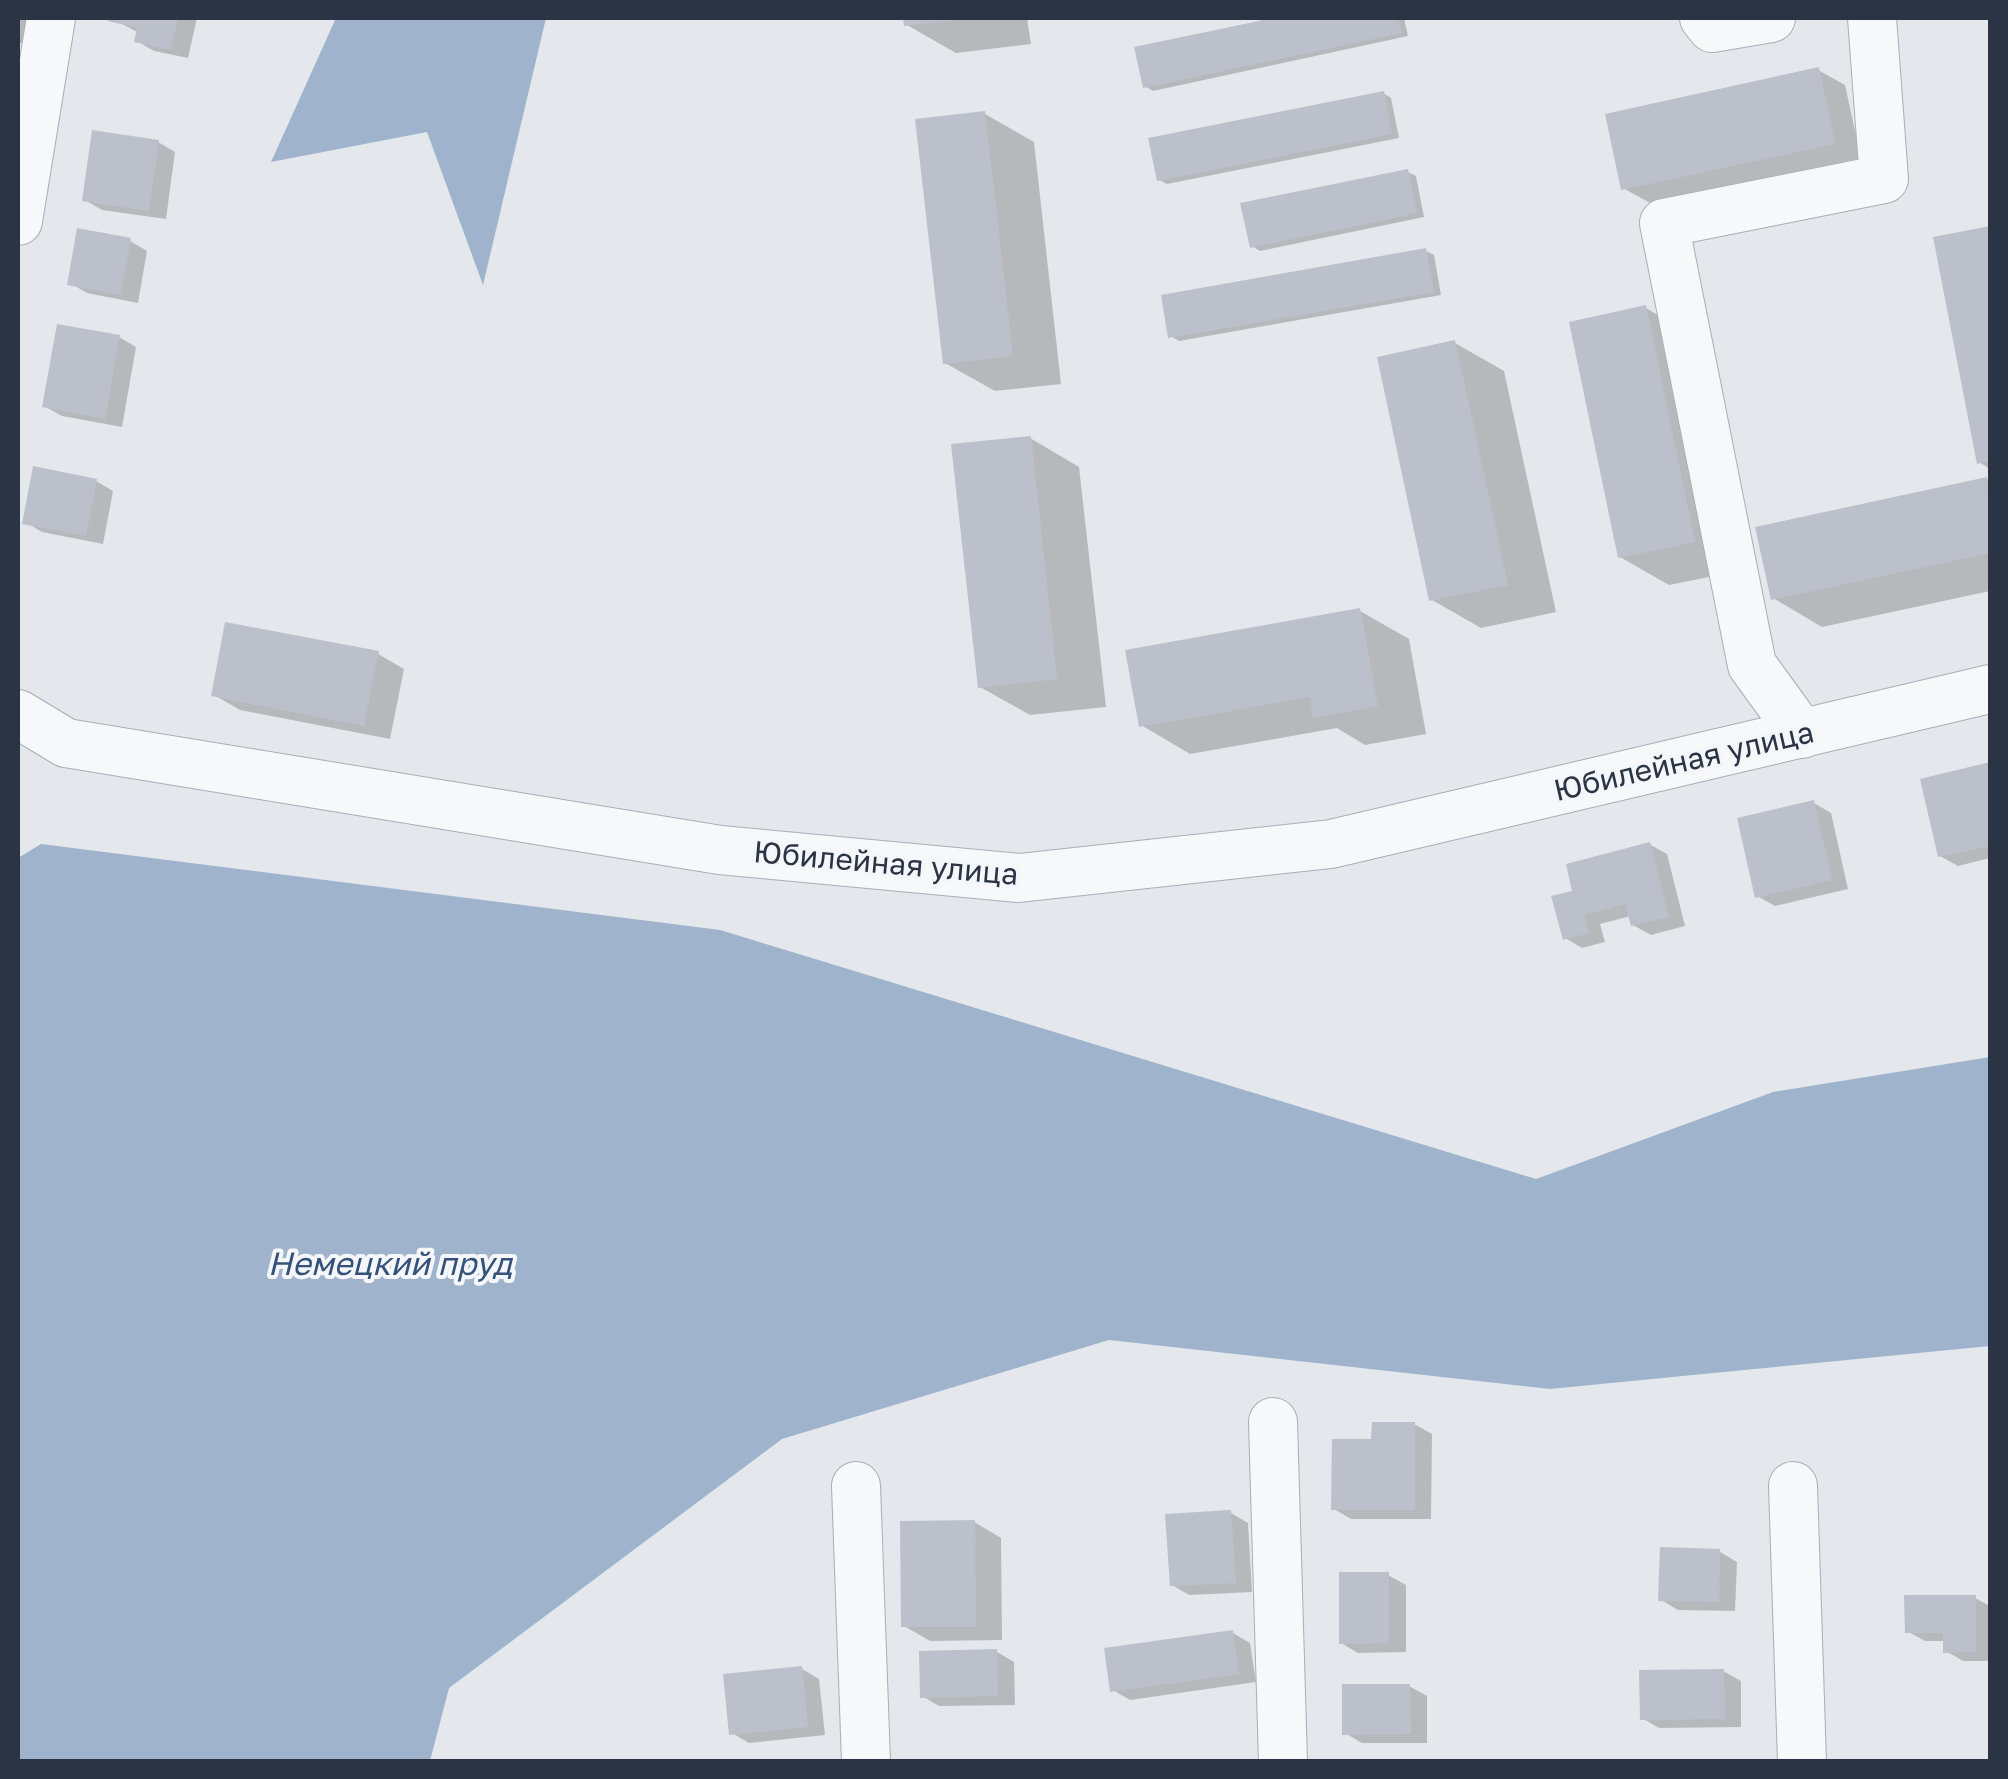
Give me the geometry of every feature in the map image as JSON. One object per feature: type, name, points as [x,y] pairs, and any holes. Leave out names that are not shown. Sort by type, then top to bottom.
[{"type":"street","points":[[18,220],[51,18]]},
{"type":"street","points":[[1708,23],[1771,18]]},
{"type":"street","points":[[1802,734],[1752,664],[1664,224],[1884,178],[1872,18]]},
{"type":"street","name":"Юбилейная улица","points":[[18,714],[66,743],[104,750],[720,850],[1019,878],[1331,844],[1990,689]]},
{"type":"street","points":[[1274,1422],[1283,1762]]},
{"type":"street","points":[[856,1486],[866,1762]]},
{"type":"street","points":[[1792,1486],[1802,1762]]},
{"type":"water","points":[[336,18],[546,18],[483,285],[427,132],[271,162]]},
{"type":"water","name":"Немецкий пруд","points":[[41,844],[720,930],[1536,1179],[1773,1092],[1990,1057],[1990,1346],[1550,1389],[1109,1340],[782,1439],[449,1688],[430,1761],[18,1761],[18,858]]},
{"type":"building","points":[[108,18],[178,18],[171,50],[134,42],[137,28]]},
{"type":"building","points":[[903,18],[955,18],[955,20],[904,26]]},
{"type":"building","points":[[1273,18],[1398,18],[1402,33],[1143,88],[1134,47]]},
{"type":"building","points":[[1819,67],[1835,144],[1621,190],[1605,114]]},
{"type":"building","points":[[1384,91],[1392,134],[1157,181],[1148,138]]},
{"type":"building","points":[[985,111],[1013,356],[943,364],[915,119]]},
{"type":"building","points":[[92,130],[159,140],[149,211],[82,201]]},
{"type":"building","points":[[1408,169],[1417,213],[1250,248],[1240,203]]},
{"type":"building","points":[[1990,226],[1990,461],[1977,464],[1933,237]]},
{"type":"building","points":[[77,228],[131,238],[121,295],[67,285]]},
{"type":"building","points":[[1426,248],[1434,292],[1168,338],[1161,295]]},
{"type":"building","points":[[1646,305],[1695,542],[1618,558],[1569,322]]},
{"type":"building","points":[[57,324],[120,335],[105,419],[42,407]]},
{"type":"building","points":[[1455,340],[1508,585],[1429,601],[1377,357]]},
{"type":"building","points":[[1031,436],[1057,679],[978,688],[951,444]]},
{"type":"building","points":[[33,466],[97,479],[86,536],[22,524]]},
{"type":"building","points":[[1987,477],[1990,553],[1771,600],[1755,527]]},
{"type":"building","points":[[1360,608],[1378,706],[1313,718],[1310,697],[1139,727],[1125,650]]},
{"type":"building","points":[[225,622],[379,651],[364,726],[211,696]]},
{"type":"building","points":[[1990,762],[1990,846],[1938,857],[1920,779]]},
{"type":"building","points":[[1814,800],[1832,880],[1755,898],[1737,818]]},
{"type":"building","points":[[1650,842],[1669,917],[1631,926],[1625,904],[1584,915],[1589,933],[1563,940],[1551,896],[1572,891],[1566,864]]},
{"type":"building","points":[[1372,1422],[1415,1422],[1415,1510],[1331,1510],[1332,1439],[1371,1439]]},
{"type":"building","points":[[1231,1510],[1236,1583],[1170,1586],[1165,1514]]},
{"type":"building","points":[[975,1520],[976,1627],[901,1627],[900,1521]]},
{"type":"building","points":[[1660,1547],[1720,1549],[1719,1602],[1658,1601]]},
{"type":"building","points":[[1339,1572],[1389,1572],[1389,1643],[1339,1644]]},
{"type":"building","points":[[1904,1595],[1976,1595],[1976,1652],[1943,1653],[1943,1633],[1905,1633]]},
{"type":"building","points":[[1233,1630],[1239,1674],[1110,1692],[1104,1648]]},
{"type":"building","points":[[997,1649],[998,1696],[920,1698],[919,1651]]},
{"type":"building","points":[[802,1666],[808,1727],[729,1735],[723,1674]]},
{"type":"building","points":[[1724,1669],[1725,1719],[1640,1720],[1639,1670]]},
{"type":"building","points":[[1342,1684],[1410,1684],[1411,1734],[1342,1735]]}]
